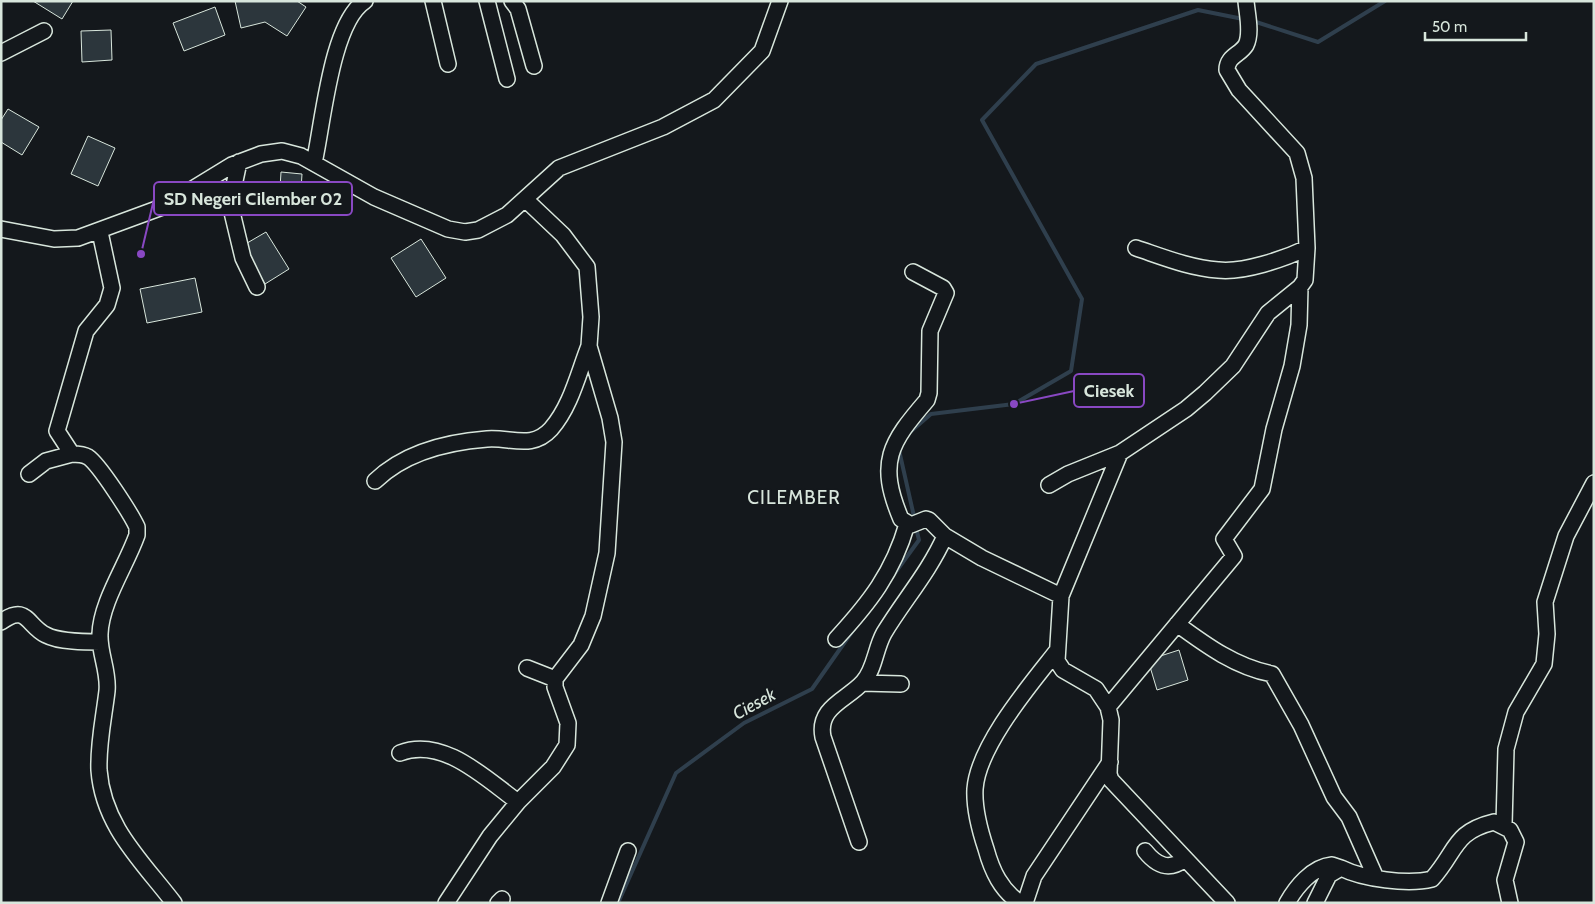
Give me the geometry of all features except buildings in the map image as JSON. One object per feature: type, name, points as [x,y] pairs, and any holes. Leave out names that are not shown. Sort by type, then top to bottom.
[{"type":"street","points":[[314,163],[339,44],[346,22],[365,1]]},
{"type":"street","points":[[433,1],[448,64]]},
{"type":"street","points":[[512,1],[518,9],[534,66]]},
{"type":"street","points":[[1,229],[62,240],[100,232],[165,206],[239,162],[261,154],[282,151],[298,155],[374,197],[454,231],[470,231],[485,228],[507,215],[552,172],[562,166],[663,128],[714,100],[762,51],[780,1]]},
{"type":"street","points":[[1049,485],[1068,474],[1120,453],[1186,409],[1206,393],[1233,366],[1268,313],[1300,287],[1305,280],[1307,248],[1304,178],[1297,153],[1239,90],[1228,75],[1227,63],[1245,46],[1249,30],[1246,1]]},
{"type":"street","points":[[491,2],[507,79]]},
{"type":"street","points":[[1,53],[44,31]]},
{"type":"street","points":[[239,162],[230,204],[243,258],[257,287]]},
{"type":"street","points":[[375,481],[392,466],[424,452],[488,439],[524,443],[544,436],[563,413],[589,346],[591,317],[587,267],[563,235],[525,199]]},
{"type":"street","points":[[72,454],[59,435],[59,422],[86,331],[107,305],[112,292],[100,232]]},
{"type":"street","points":[[1136,248],[1183,264],[1218,271],[1236,269],[1289,257],[1307,248]]},
{"type":"street","points":[[909,525],[899,515],[888,473],[890,459],[895,441],[927,400],[930,393],[930,331],[946,293],[943,288],[913,272]]},
{"type":"street","points":[[1108,707],[1234,556],[1224,539],[1262,488],[1274,429],[1292,366],[1299,325],[1300,287]]},
{"type":"street","points":[[446,903],[490,836],[518,802],[553,767],[567,745],[568,724],[555,686],[555,679],[582,644],[587,632],[607,553],[611,518],[613,431],[589,346]]},
{"type":"street","points":[[1120,453],[1061,596],[1056,652],[1057,661],[1062,670],[1096,689],[1108,707],[1111,720],[1111,780],[1227,903]]},
{"type":"street","points":[[29,474],[46,461],[72,454],[85,455],[109,483],[137,528],[137,535],[109,599],[100,628],[100,642],[107,682],[99,769],[105,799],[122,838],[174,903]]},
{"type":"street","points":[[1504,825],[1506,749],[1516,712],[1544,664],[1547,634],[1545,602],[1566,536],[1594,483]]},
{"type":"street","points":[[836,639],[864,609],[885,580],[909,525],[926,519],[934,522],[945,536],[982,558],[1061,596]]},
{"type":"street","points":[[859,842],[822,731],[827,711],[862,684],[871,671],[875,651],[884,633],[921,581],[945,536]]},
{"type":"street","points":[[1,622],[18,615],[27,618],[46,635],[73,641],[100,642]]},
{"type":"street","points":[[1177,624],[1213,650],[1243,666],[1272,674],[1301,725],[1334,797],[1349,817],[1378,878]]},
{"type":"street","points":[[1020,903],[1010,896],[993,870],[983,837],[975,789],[979,772],[1009,713],[1056,652]]},
{"type":"street","points":[[527,668],[555,679]]},
{"type":"street","points":[[862,684],[901,684]]},
{"type":"street","points":[[400,753],[417,748],[446,755],[472,769],[518,802]]},
{"type":"street","points":[[1025,903],[1034,876],[1110,762]]},
{"type":"street","points":[[1287,903],[1302,882],[1318,870],[1332,864],[1357,875],[1378,878],[1423,881],[1432,878],[1452,854],[1457,841],[1474,828],[1494,822],[1504,825],[1514,836],[1516,842],[1505,880],[1510,903]]},
{"type":"street","points":[[609,903],[628,851]]},
{"type":"street","points":[[1145,851],[1156,863],[1165,867],[1176,866],[1185,859]]},
{"type":"street","points":[[1315,903],[1330,875],[1341,868]]},
{"type":"waterway","name":"Ciesek","points":[[1253,21],[1318,42],[1385,1]]},
{"type":"waterway","name":"Ciesek","points":[[909,433],[931,414],[1014,404],[1071,371],[1082,299],[982,120],[1036,64],[1198,10],[1243,19]]},
{"type":"waterway","name":"Ciesek","points":[[899,450],[915,521]]},
{"type":"waterway","name":"Ciesek","points":[[895,573],[919,540],[916,528]]},
{"type":"waterway","name":"Ciesek","points":[[618,903],[676,773],[744,723],[812,689],[854,629]]},
{"type":"place","name":"SD Negeri Cilember 02","points":[[141,254]]},
{"type":"place","name":"Ciesek","points":[[1014,404]]},
{"type":"district","name":"CILEMBER","points":[[794,497]]}]
